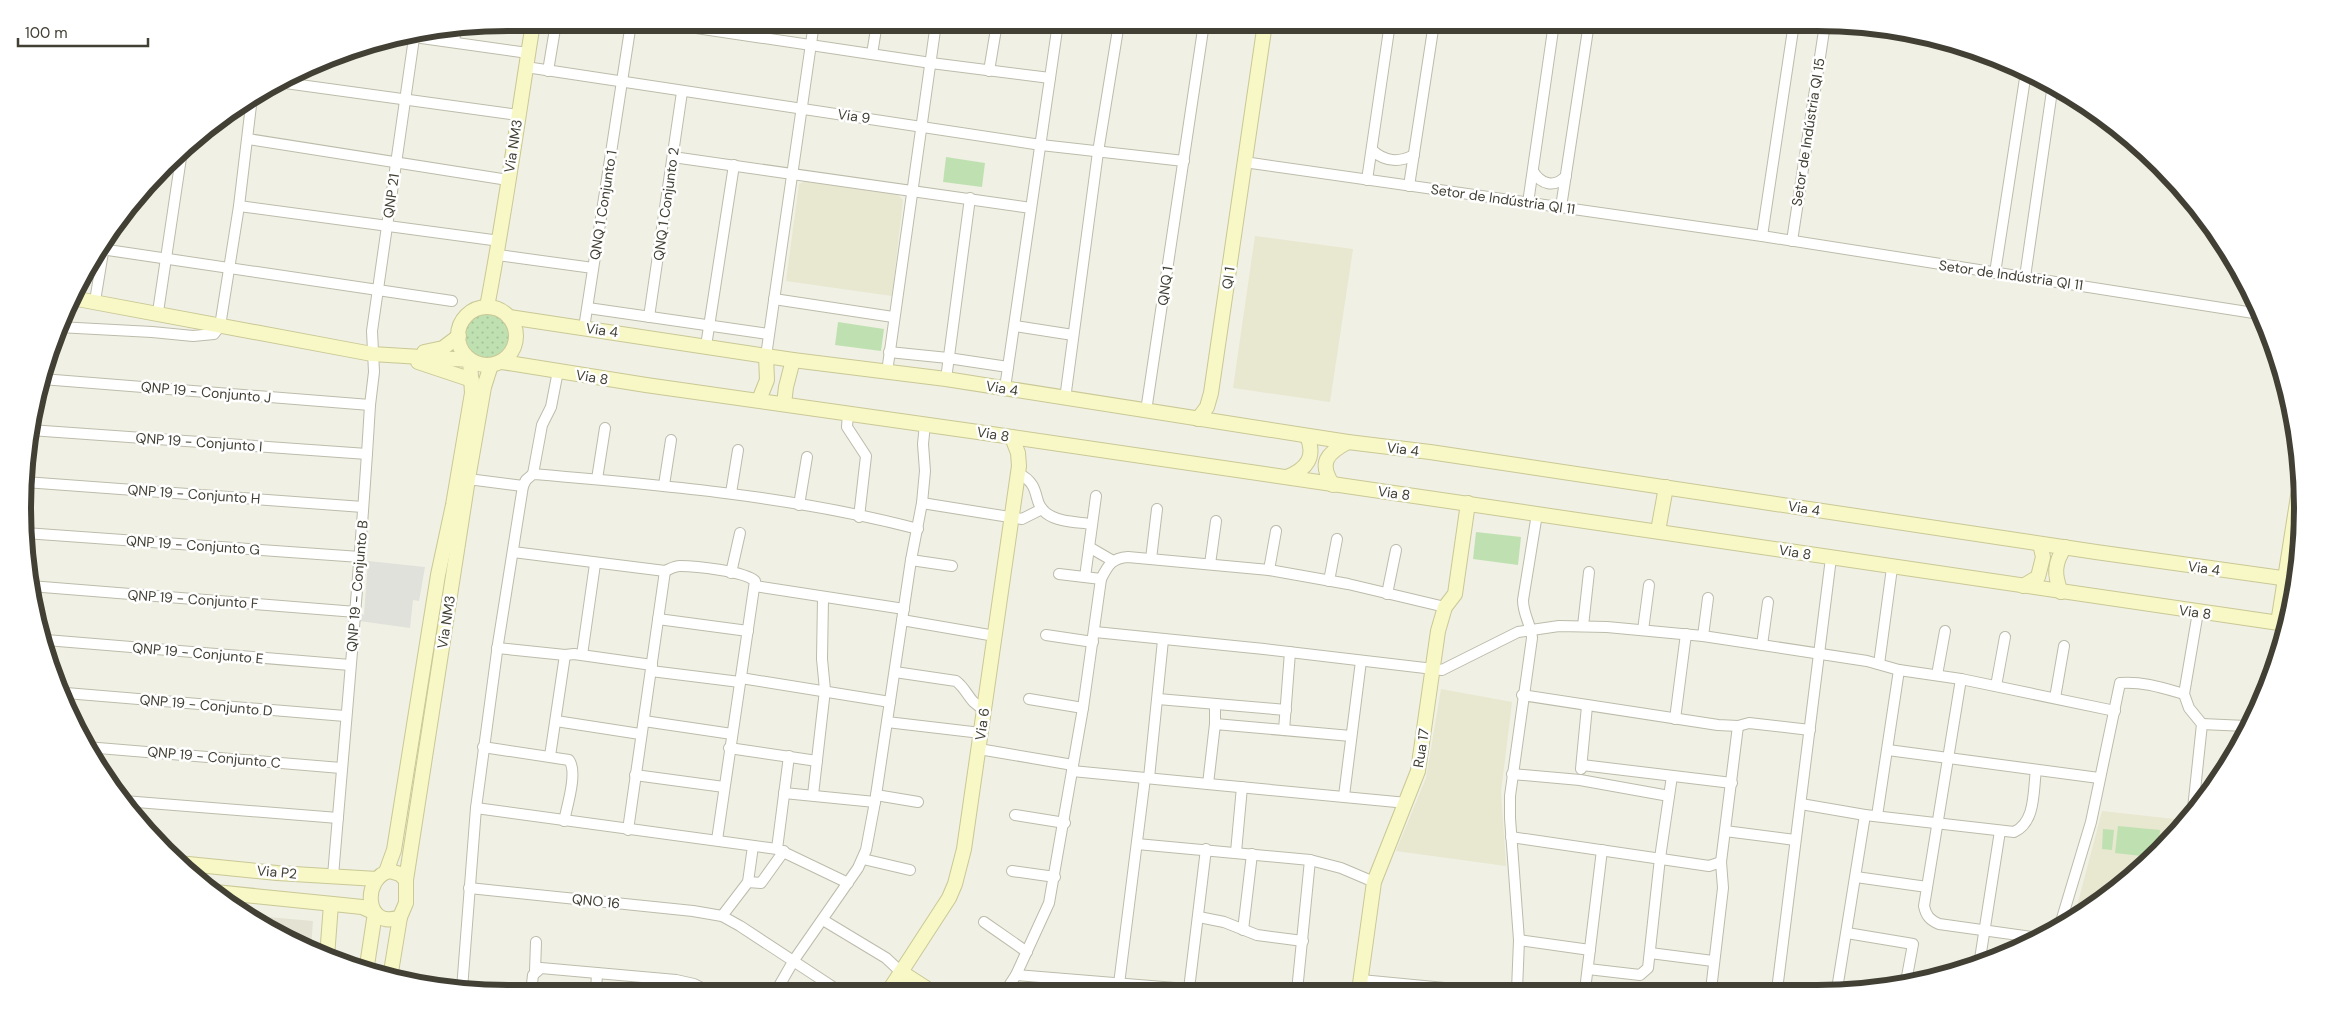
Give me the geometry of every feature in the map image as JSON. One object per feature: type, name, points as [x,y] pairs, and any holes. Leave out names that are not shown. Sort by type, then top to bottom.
[{"type":"main road","name":"Via NM3","points":[[492,308],[495,270],[532,31]]},
{"type":"main road","name":"QI 1","points":[[1198,419],[1207,407],[1211,393],[1264,31]]},
{"type":"main road","points":[[79,299],[158,312],[220,326],[372,354],[470,360],[484,366],[497,363],[509,356],[516,341],[514,324],[510,317],[492,308],[470,313],[460,328],[459,336],[462,350],[470,360]]},
{"type":"main road","name":"Via 4","points":[[510,317],[793,360],[946,379],[1307,436],[1666,486],[2040,544],[2288,580]]},
{"type":"main road","points":[[398,356],[443,348],[459,336]]},
{"type":"main road","points":[[398,356],[472,380]]},
{"type":"main road","points":[[759,400],[767,380],[766,356]]},
{"type":"main road","name":"Via NM3","points":[[382,875],[394,850],[438,575],[460,468],[472,394],[470,360]]},
{"type":"main road","points":[[784,404],[793,360]]},
{"type":"main road","name":"Via NM3","points":[[406,880],[484,386],[497,363]]},
{"type":"main road","name":"Via 8","points":[[497,363],[1658,531],[1892,568],[2280,624]]},
{"type":"main road","name":"QI 1","points":[[1211,393],[1213,409],[1219,422]]},
{"type":"main road","points":[[1287,477],[1303,469],[1309,461],[1311,445],[1307,436]]},
{"type":"main road","name":"Via 6","points":[[893,985],[949,898],[956,884],[964,849],[1019,470],[1018,453],[1012,438]]},
{"type":"main road","points":[[1019,470],[1029,447],[1036,441]]},
{"type":"main road","points":[[1333,485],[1326,471],[1326,462],[1332,451],[1348,442]]},
{"type":"main road","points":[[1658,531],[1666,486]]},
{"type":"main road","name":"Rua 17","points":[[1360,985],[1374,882],[1407,803],[1421,756],[1441,617],[1445,607],[1455,594],[1468,504]]},
{"type":"main road","points":[[2023,586],[2038,577],[2043,558],[2040,544]]},
{"type":"main road","points":[[2061,592],[2056,580],[2056,569],[2065,547]]},
{"type":"main road","name":"Via P2","points":[[192,864],[334,876],[382,875]]},
{"type":"main road","points":[[391,970],[400,917],[406,903],[406,880],[394,872],[382,875],[370,896],[371,905],[375,913],[386,920],[400,917]]},
{"type":"main road","name":"Via P2","points":[[228,893],[362,907],[375,913]]},
{"type":"main road","points":[[328,949],[331,904]]},
{"type":"main road","points":[[367,963],[375,913]]},
{"type":"main road","points":[[902,972],[922,985]]},
{"type":"street","points":[[548,71],[555,31]]},
{"type":"street","name":"QNQ 1 Conjunto 1","points":[[584,328],[630,31]]},
{"type":"street","points":[[728,31],[931,63],[1050,78]]},
{"type":"street","points":[[752,35],[753,31]]},
{"type":"street","points":[[766,356],[813,31]]},
{"type":"street","points":[[872,54],[875,31]]},
{"type":"street","points":[[887,372],[888,352],[935,31]]},
{"type":"street","points":[[990,71],[996,31]]},
{"type":"street","points":[[1005,388],[1057,31]]},
{"type":"street","points":[[1065,399],[1098,152],[1118,31]]},
{"type":"street","name":"QNQ 1","points":[[1146,411],[1203,31]]},
{"type":"street","points":[[1367,180],[1389,31]]},
{"type":"street","points":[[1409,186],[1433,31]]},
{"type":"street","points":[[1528,203],[1553,31]]},
{"type":"street","points":[[1561,208],[1589,31]]},
{"type":"street","points":[[1762,236],[1793,31]]},
{"type":"street","name":"Setor de Indústria QI 15","points":[[1792,241],[1824,31]]},
{"type":"street","points":[[454,42],[455,34]]},
{"type":"street","name":"Via 9","points":[[422,39],[454,42],[527,60],[548,71],[621,83],[1041,145],[1184,161]]},
{"type":"street","name":"QNP 21","points":[[372,354],[372,330],[414,40]]},
{"type":"street","points":[[1995,273],[2025,79]]},
{"type":"street","points":[[290,84],[518,115]]},
{"type":"street","name":"QNQ 1 Conjunto 2","points":[[649,317],[682,92]]},
{"type":"street","points":[[2025,278],[2051,93]]},
{"type":"street","points":[[67,328],[193,336],[214,334],[220,326],[239,206],[251,107]]},
{"type":"street","points":[[248,139],[508,180]]},
{"type":"street","points":[[1372,150],[1377,155],[1395,161],[1402,161],[1414,155]]},
{"type":"street","points":[[673,156],[1031,208]]},
{"type":"street","name":"Setor de Indústria QI 11","points":[[1244,162],[1762,236],[2251,313]]},
{"type":"street","points":[[158,312],[180,163]]},
{"type":"street","points":[[706,346],[734,165]]},
{"type":"street","points":[[1533,171],[1538,178],[1551,184],[1557,183],[1566,176]]},
{"type":"street","points":[[946,379],[970,198]]},
{"type":"street","points":[[239,206],[387,224],[593,268]]},
{"type":"street","points":[[108,249],[452,301]]},
{"type":"street","points":[[95,301],[101,260]]},
{"type":"street","points":[[774,299],[893,317]]},
{"type":"street","points":[[588,308],[768,334]]},
{"type":"street","points":[[1015,326],[1073,335]]},
{"type":"street","points":[[888,352],[1008,367]]},
{"type":"street","name":"QNP 19 - Conjunto B","points":[[334,876],[374,372],[372,354]]},
{"type":"street","points":[[462,983],[476,808],[497,648],[523,486],[526,480],[533,474],[542,425],[551,407],[558,371]]},
{"type":"street","name":"QNP 19 - Conjunto J","points":[[49,380],[370,405]]},
{"type":"street","points":[[848,413],[847,427],[866,456],[859,516]]},
{"type":"street","points":[[780,985],[794,960],[824,920],[863,859],[876,799],[903,614],[922,504],[925,471],[923,444],[925,424]]},
{"type":"street","points":[[597,479],[605,428]]},
{"type":"street","name":"QNP 19 - Conjunto I","points":[[37,431],[367,454]]},
{"type":"street","points":[[664,485],[670,440]]},
{"type":"street","points":[[731,493],[738,450]]},
{"type":"street","points":[[799,505],[807,457]]},
{"type":"street","points":[[1019,470],[1032,482],[1042,509],[1053,517],[1091,524]]},
{"type":"street","points":[[533,474],[664,485],[731,493],[859,516],[918,529]]},
{"type":"street","points":[[468,479],[523,486]]},
{"type":"street","name":"QNP 19 - Conjunto H","points":[[32,483],[364,507]]},
{"type":"street","points":[[1085,577],[1096,496]]},
{"type":"street","points":[[922,504],[1022,520],[1042,509]]},
{"type":"street","points":[[1151,559],[1157,509]]},
{"type":"street","points":[[1517,985],[1519,940],[1511,837],[1510,796],[1522,695],[1532,638],[1531,629],[1523,612],[1523,600],[1537,514]]},
{"type":"street","points":[[1210,564],[1216,521]]},
{"type":"street","points":[[1270,570],[1276,531]]},
{"type":"street","name":"QNP 19 - Conjunto G","points":[[32,533],[360,557]]},
{"type":"street","points":[[731,573],[740,533]]},
{"type":"street","points":[[1329,581],[1337,539]]},
{"type":"street","points":[[1088,547],[1113,561]]},
{"type":"street","points":[[1387,594],[1396,550]]},
{"type":"street","points":[[513,552],[665,572],[679,566],[731,573],[755,581],[717,840]]},
{"type":"street","points":[[1010,985],[1028,952],[1049,902],[1055,877],[1083,708],[1101,579],[1113,561],[1128,557],[1270,570],[1445,607]]},
{"type":"street","points":[[1778,985],[1831,558]]},
{"type":"street","points":[[912,560],[952,566]]},
{"type":"street","points":[[582,655],[595,564]]},
{"type":"street","points":[[1880,664],[1892,568]]},
{"type":"street","points":[[628,830],[640,734],[644,721],[665,572]]},
{"type":"street","points":[[1583,626],[1590,572]]},
{"type":"street","points":[[1059,574],[1101,579]]},
{"type":"street","points":[[1643,630],[1650,585]]},
{"type":"street","points":[[755,586],[903,614],[995,636]]},
{"type":"street","name":"QNP 19 - Conjunto F","points":[[38,587],[356,612]]},
{"type":"street","points":[[813,795],[825,690],[822,659],[823,598]]},
{"type":"street","points":[[1702,636],[1708,598]]},
{"type":"street","points":[[1762,645],[1768,602]]},
{"type":"street","points":[[2194,800],[2202,724],[2189,708],[2184,694],[2198,612]]},
{"type":"street","points":[[658,618],[748,631]]},
{"type":"street","points":[[1046,635],[1163,640],[1290,652],[1432,670],[1448,668],[1508,636],[1531,629],[1553,626],[1583,626],[1643,630],[1702,636],[1880,664],[1899,670],[1961,679],[2115,711]]},
{"type":"street","points":[[1937,675],[1945,631]]},
{"type":"street","points":[[1675,719],[1686,634]]},
{"type":"street","points":[[1996,686],[2005,637]]},
{"type":"street","name":"QNP 19 - Conjunto E","points":[[50,640],[350,665]]},
{"type":"street","points":[[1119,984],[1158,699],[1163,640]]},
{"type":"street","points":[[2055,698],[2064,646]]},
{"type":"street","points":[[497,648],[582,655],[651,668],[825,690],[890,702]]},
{"type":"street","points":[[1284,730],[1290,652]]},
{"type":"street","points":[[550,756],[565,655]]},
{"type":"street","points":[[1344,796],[1361,661]]},
{"type":"street","points":[[1877,816],[1899,670]]},
{"type":"street","points":[[895,672],[956,681],[963,686],[973,703],[984,710]]},
{"type":"street","points":[[1961,679],[1949,758],[1936,823],[1924,906],[1930,920],[1939,924],[2027,936]]},
{"type":"street","points":[[2063,916],[2084,848],[2120,683],[2130,682],[2152,685],[2184,694]]},
{"type":"street","name":"QNP 19 - Conjunto D","points":[[69,693],[346,716]]},
{"type":"street","points":[[1522,695],[1675,719],[1738,726],[1749,723],[1810,730]]},
{"type":"street","points":[[1029,699],[1083,708]]},
{"type":"street","points":[[1158,699],[1286,710]]},
{"type":"street","points":[[1208,784],[1215,724],[1215,704]]},
{"type":"street","points":[[1580,780],[1587,706]]},
{"type":"street","points":[[556,721],[640,734]]},
{"type":"street","points":[[644,721],[732,734]]},
{"type":"street","points":[[887,722],[981,733]]},
{"type":"street","points":[[1215,724],[1351,736]]},
{"type":"street","points":[[2202,724],[2241,726]]},
{"type":"street","points":[[1711,985],[1723,888],[1721,862],[1738,726]]},
{"type":"street","points":[[484,747],[568,760],[573,768],[564,820]]},
{"type":"street","name":"QNP 19 - Conjunto C","points":[[96,748],[342,768]]},
{"type":"street","points":[[729,748],[816,761]]},
{"type":"street","points":[[979,749],[1073,768],[1147,778],[1407,803]]},
{"type":"street","points":[[1888,750],[2099,778]]},
{"type":"street","points":[[748,882],[761,883],[781,850],[784,793],[789,756]]},
{"type":"street","points":[[1582,765],[1732,783]]},
{"type":"street","points":[[1801,804],[1864,815],[2014,832],[2026,823],[2031,810],[2036,770]]},
{"type":"street","points":[[1512,774],[1580,780],[1669,796]]},
{"type":"street","points":[[635,775],[724,787]]},
{"type":"street","points":[[1588,968],[1640,975],[1648,968],[1660,858],[1672,776]]},
{"type":"street","points":[[1236,852],[1242,787]]},
{"type":"street","points":[[784,793],[918,802]]},
{"type":"street","points":[[2194,793],[2198,793]]},
{"type":"street","points":[[133,802],[338,818]]},
{"type":"street","points":[[476,808],[781,850],[848,883]]},
{"type":"street","points":[[1015,815],[1064,823]]},
{"type":"street","points":[[1838,984],[1856,877],[1864,815]]},
{"type":"street","points":[[1725,831],[1795,840]]},
{"type":"street","points":[[1981,955],[2000,831]]},
{"type":"street","points":[[1511,837],[1709,866],[1721,862]]},
{"type":"street","points":[[1137,844],[1310,860],[1340,868],[1374,882]]},
{"type":"street","points":[[722,916],[748,882],[753,846]]},
{"type":"street","points":[[1190,985],[1206,849]]},
{"type":"street","points":[[1586,985],[1602,850]]},
{"type":"street","points":[[1243,930],[1252,854]]},
{"type":"street","points":[[863,859],[910,870]]},
{"type":"street","points":[[1298,985],[1310,860]]},
{"type":"street","points":[[1012,871],[1055,877]]},
{"type":"street","points":[[1856,877],[1927,888]]},
{"type":"street","name":"QNO 16","points":[[469,888],[693,911],[722,916],[794,960],[830,985]]},
{"type":"street","points":[[1199,917],[1224,922],[1257,935],[1303,941]]},
{"type":"street","points":[[824,920],[886,958],[902,972]]},
{"type":"street","points":[[984,922],[1028,952]]},
{"type":"street","points":[[1847,933],[1912,944],[1907,977]]},
{"type":"street","points":[[1519,940],[1590,950]]},
{"type":"street","points":[[532,985],[535,971],[536,942]]},
{"type":"street","points":[[1650,953],[1713,960]]},
{"type":"street","points":[[535,971],[541,968],[685,982],[692,985]]},
{"type":"street","points":[[596,985],[597,973]]},
{"type":"street","points":[[1016,975],[1133,985]]},
{"type":"shaded area","points":[[808,180],[897,194],[903,200],[892,296],[786,281],[799,184]]},
{"type":"shaded area","points":[[1255,236],[1353,249],[1330,402],[1233,388]]},
{"type":"shaded area","points":[[368,561],[425,567],[419,601],[413,600],[410,628],[359,621],[360,613],[364,615]]},
{"type":"shaded area","points":[[1441,689],[1512,702],[1501,792],[1506,866],[1396,851],[1426,778]]},
{"type":"shaded area","points":[[2102,811],[2177,819],[2154,845],[2131,866],[2077,907]]},
{"type":"shaded area","points":[[263,917],[313,921],[312,942]]},
{"type":"green space","points":[[946,157],[985,163],[982,187],[943,182]]},
{"type":"green space","points":[[487,313],[500,317],[506,323],[510,336],[506,349],[500,355],[487,359],[474,355],[468,349],[464,336],[468,323],[474,317]]},
{"type":"green space","points":[[838,322],[884,329],[881,351],[835,345]]},
{"type":"green space","points":[[1476,532],[1521,537],[1518,565],[1473,559]]},
{"type":"green space","points":[[2118,826],[2160,830],[2159,840],[2142,856],[2115,853]]},
{"type":"green space","points":[[2103,829],[2114,830],[2112,850],[2102,849]]}]
